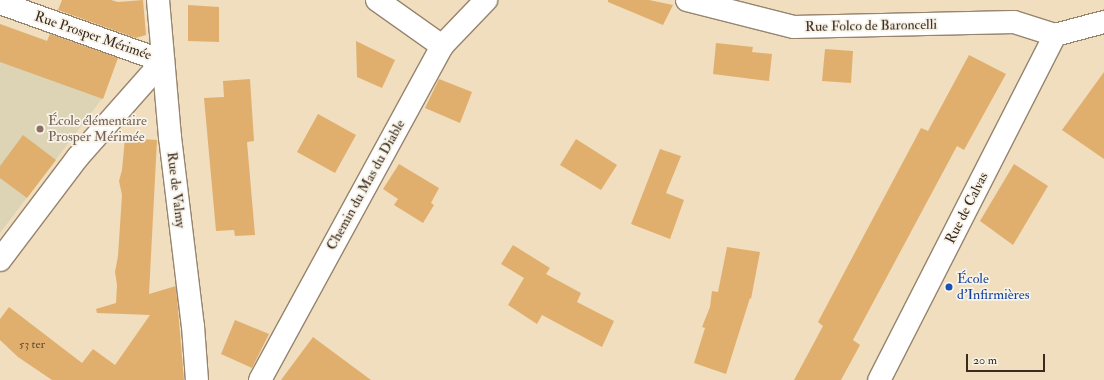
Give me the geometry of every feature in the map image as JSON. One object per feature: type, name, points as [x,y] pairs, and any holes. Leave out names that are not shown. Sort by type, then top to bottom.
[{"type":"street","name":"Rue de Valmy","points":[[158,0],[170,137],[193,326],[197,380]]},
{"type":"street","points":[[378,0],[442,46]]},
{"type":"street","name":"Chemin du Mas du Diable","points":[[260,380],[442,46],[486,0]]},
{"type":"street","name":"Rue Folco de Baroncelli","points":[[687,0],[794,27],[1014,22],[1056,35]]},
{"type":"street","name":"Rue Prosper Mérimée","points":[[0,3],[163,60]]},
{"type":"street","points":[[1056,35],[1104,22]]},
{"type":"street","name":"Rue de Calvas","points":[[887,377],[1056,35]]},
{"type":"street","points":[[0,260],[78,157],[163,60]]},
{"type":"shaded area","name":"École élémentaire Prosper Mérimée","points":[[0,24],[115,65],[104,96],[0,233]]},
{"type":"building","points":[[62,0],[111,0],[118,2],[143,0],[146,35],[136,38],[58,10]]},
{"type":"building","points":[[608,0],[649,0],[673,5],[663,25],[608,2]]},
{"type":"building","points":[[188,5],[219,7],[219,42],[188,41]]},
{"type":"building","points":[[0,24],[47,41],[50,34],[118,58],[103,99],[0,62]]},
{"type":"building","points":[[356,41],[395,60],[382,88],[357,77]]},
{"type":"building","points":[[716,43],[753,47],[752,52],[772,54],[769,81],[713,74]]},
{"type":"building","points":[[825,49],[853,51],[851,83],[822,81]]},
{"type":"building","points":[[969,55],[1006,74],[964,150],[957,146],[853,340],[860,345],[841,380],[794,380],[823,326],[818,322],[921,128],[928,131]]},
{"type":"building","points":[[1104,72],[1104,159],[1062,130]]},
{"type":"building","points":[[250,79],[254,141],[247,142],[255,235],[235,236],[234,230],[216,231],[204,98],[224,97],[223,81]]},
{"type":"building","points":[[439,79],[472,92],[460,123],[425,108]]},
{"type":"building","points":[[318,114],[356,135],[335,173],[297,152]]},
{"type":"building","points":[[23,135],[56,160],[27,198],[0,178],[0,166]]},
{"type":"building","points":[[125,138],[157,140],[149,294],[176,286],[184,380],[52,380],[18,357],[0,340],[0,319],[9,307],[82,363],[93,349],[115,365],[150,315],[97,313],[96,309],[116,303],[117,285],[115,272],[118,256],[122,195],[119,181],[122,170]]},
{"type":"building","points":[[576,139],[617,165],[601,190],[560,165]]},
{"type":"building","points":[[660,149],[681,156],[666,193],[684,200],[670,239],[631,224]]},
{"type":"building","points":[[399,164],[439,188],[431,203],[434,205],[423,223],[394,205],[398,199],[383,189]]},
{"type":"building","points":[[1014,164],[1048,186],[1013,245],[980,221]]},
{"type":"building","points":[[513,245],[550,268],[546,274],[581,293],[577,302],[614,321],[602,347],[542,315],[537,324],[508,305],[524,278],[501,264]]},
{"type":"building","points":[[727,247],[760,252],[751,299],[750,298],[726,374],[694,363],[705,328],[702,327],[710,307],[712,291],[718,292]]},
{"type":"building","points":[[235,320],[269,334],[252,368],[221,354]]},
{"type":"building","points":[[313,337],[371,380],[281,380]]},
{"type":"place","name":"École élémentaire Prosper Mérimée","points":[[40,129]]},
{"type":"place","name":"École d'Infirmières","points":[[949,287]]}]
